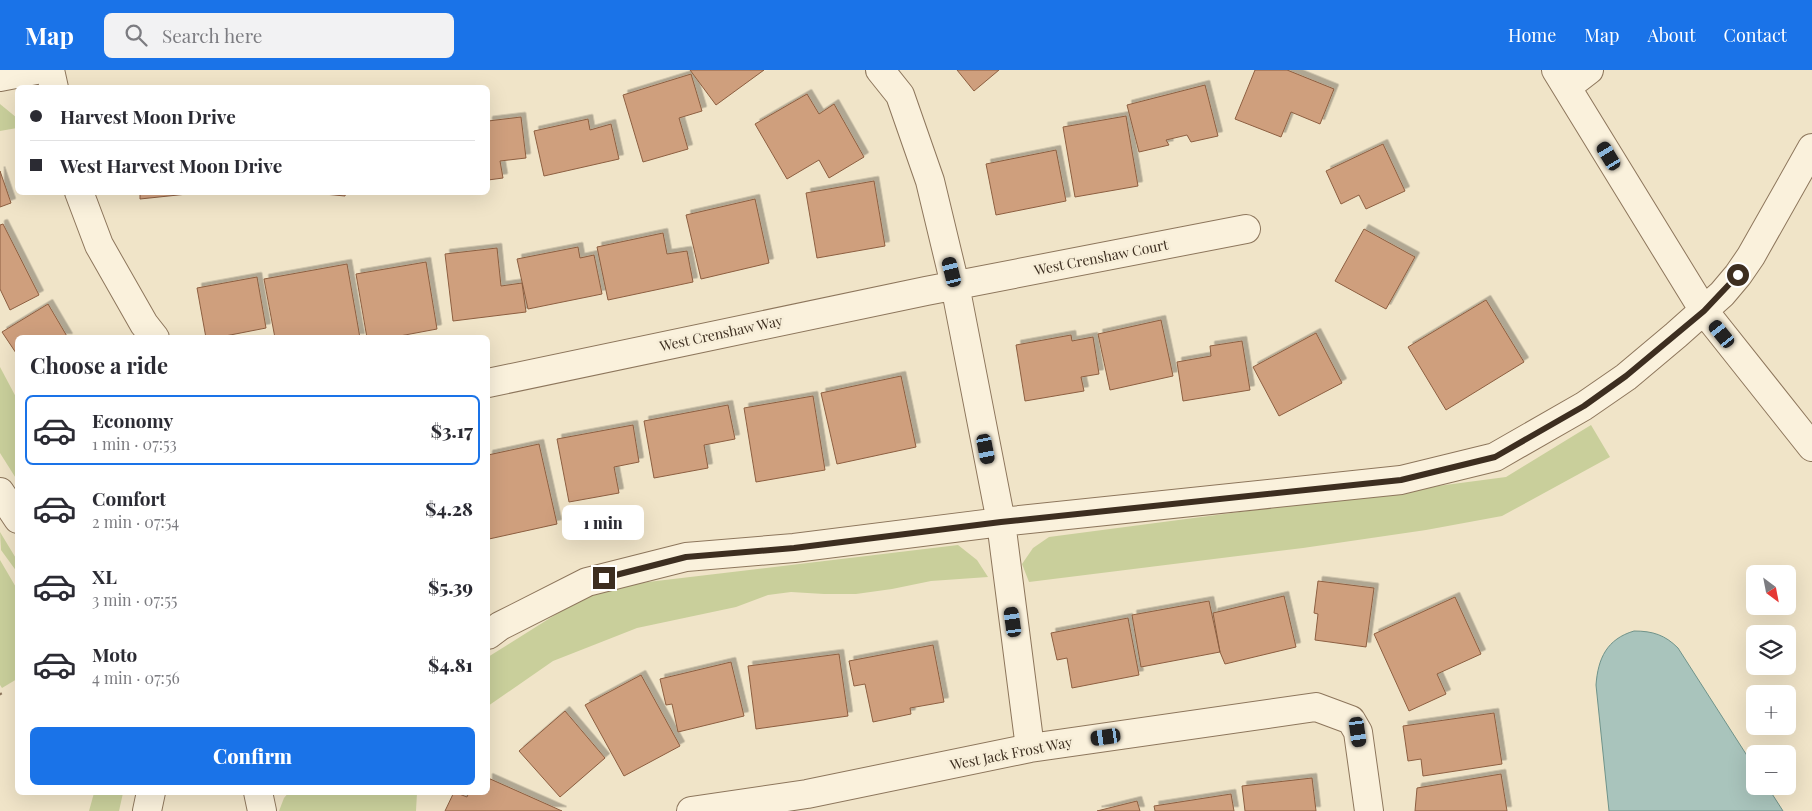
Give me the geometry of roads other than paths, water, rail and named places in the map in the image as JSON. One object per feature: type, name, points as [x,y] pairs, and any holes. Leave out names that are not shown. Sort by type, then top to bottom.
[{"type":"street","points":[[0,77],[36,70]]},
{"type":"street","points":[[50,70],[53,85]]},
{"type":"street","points":[[880,70],[900,95],[930,181],[955,285],[1001,522],[1030,748]]},
{"type":"street","points":[[1588,70],[1562,79],[1704,311],[1812,447]]},
{"type":"street","points":[[490,634],[500,626],[587,582],[686,557],[794,548],[1001,522],[1401,480],[1495,457],[1591,401],[1626,376],[1704,311],[1738,275],[1798,169],[1812,148]]},
{"type":"street","points":[[80,195],[98,245],[144,324],[153,335]]},
{"type":"street","name":"West Crenshaw Court","points":[[955,285],[1246,229]]},
{"type":"street","name":"West Crenshaw Way","points":[[490,382],[955,285]]},
{"type":"street","points":[[0,492],[15,514]]},
{"type":"street","name":"West Jack Frost Way","points":[[691,811],[807,803],[1030,748],[1316,707],[1351,720],[1358,732],[1369,811]]},
{"type":"street","points":[[147,811],[150,795]]},
{"type":"street","points":[[259,795],[262,811]]},
{"type":"water","points":[[1634,631],[1647,632],[1668,640],[1678,648],[1746,754],[1746,795],[1773,795],[1783,811],[1609,811],[1596,685],[1599,666],[1606,651],[1611,644]]}]
